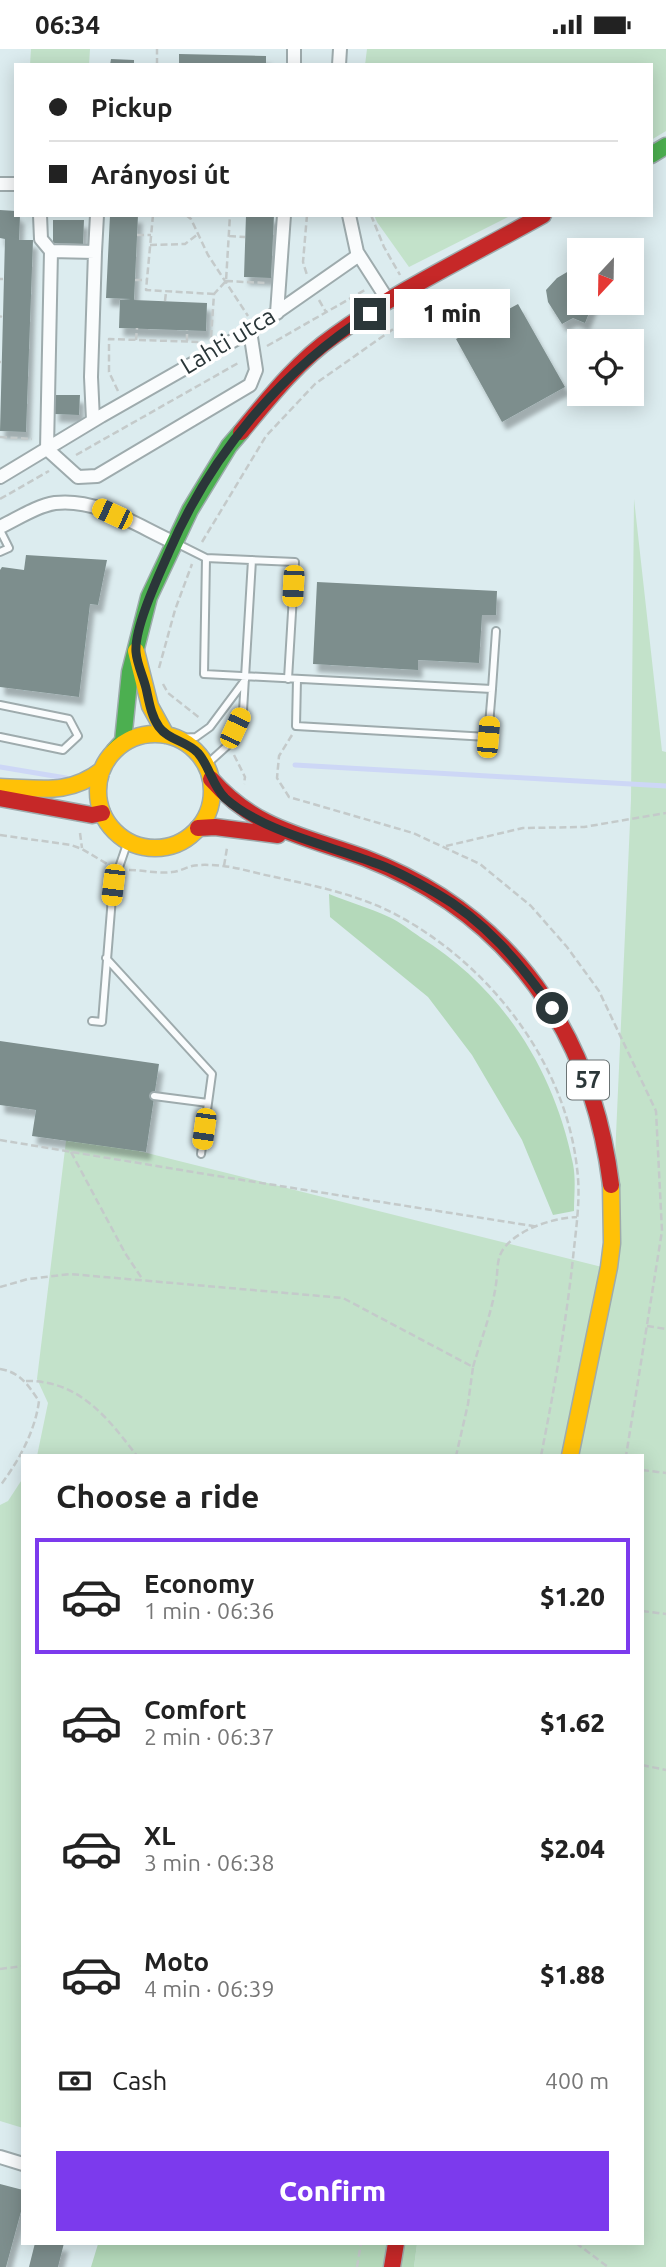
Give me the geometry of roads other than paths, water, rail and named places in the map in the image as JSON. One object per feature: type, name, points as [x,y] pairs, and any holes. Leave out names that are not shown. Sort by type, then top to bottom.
[{"type":"main road","points":[[0,787],[68,788],[86,782],[102,770],[122,741],[135,651],[149,597],[173,542],[214,468],[285,379],[334,337],[409,290],[539,217]]},
{"type":"main road","points":[[135,651],[151,711],[158,726],[171,736]]},
{"type":"main road","points":[[114,751],[132,738],[143,735],[171,736]]},
{"type":"main road","name":"57","points":[[171,736],[199,754],[223,796],[238,808],[311,841],[379,864],[438,894],[463,911],[508,951],[539,988],[564,1029],[594,1096],[610,1162],[613,1223],[607,1284],[570,1454]]},
{"type":"main road","points":[[102,770],[98,792],[102,813],[117,834],[128,841],[153,848],[178,843],[198,828],[210,805],[209,772]]},
{"type":"main road","points":[[0,798],[92,815],[102,813]]},
{"type":"main road","name":"57","points":[[198,828],[245,830],[311,841]]},
{"type":"main road","points":[[392,2267],[396,2245]]},
{"type":"street","points":[[40,217],[41,239],[51,251],[47,445],[61,464],[78,477],[97,476],[250,385],[256,370],[250,325]]},
{"type":"street","points":[[93,421],[91,377],[97,217]]},
{"type":"street","points":[[276,313],[284,217]]},
{"type":"street","points":[[350,217],[359,255],[389,302]]},
{"type":"street","points":[[51,251],[95,252]]},
{"type":"street","name":"Lahti utca","points":[[0,477],[47,445],[93,421],[250,325],[276,313],[359,255]]},
{"type":"street","points":[[0,529],[38,508],[56,503],[92,504],[173,542]]},
{"type":"street","points":[[0,2157],[21,2163]]},
{"type":"lane","points":[[0,529],[9,548],[0,552]]},
{"type":"lane","points":[[173,542],[206,558],[295,562],[288,679]]},
{"type":"lane","points":[[206,558],[204,674],[492,689]]},
{"type":"lane","points":[[209,772],[227,746],[243,711],[252,560]]},
{"type":"lane","points":[[297,679],[296,726],[488,737],[496,632]]},
{"type":"lane","points":[[171,736],[196,737],[210,727],[246,678]]},
{"type":"lane","points":[[0,705],[69,719],[78,736],[63,750],[0,737]]},
{"type":"lane","points":[[92,1021],[102,1022],[113,885],[128,841]]},
{"type":"lane","points":[[106,958],[212,1075],[201,1154]]},
{"type":"lane","points":[[154,1096],[208,1103]]},
{"type":"waterway","points":[[295,765],[666,786]]},
{"type":"waterway","points":[[0,767],[66,778]]}]
